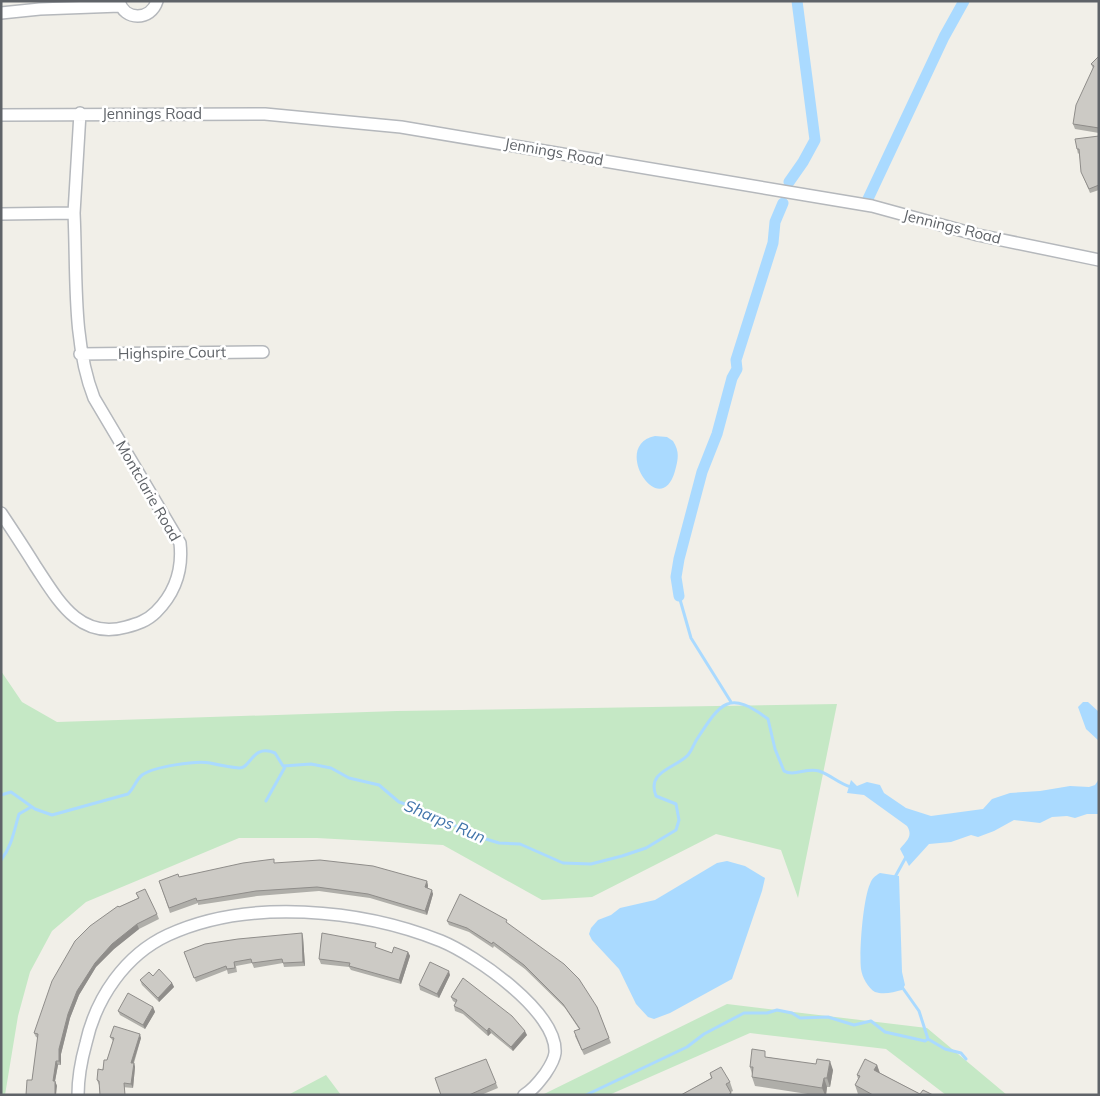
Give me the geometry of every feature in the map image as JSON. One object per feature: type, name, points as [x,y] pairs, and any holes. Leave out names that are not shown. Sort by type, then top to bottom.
[{"type":"street","points":[[1,13],[120,4],[129,14],[141,16],[152,10],[157,1]]},
{"type":"street","name":"Jennings Road","points":[[1,115],[80,113],[265,114],[410,128],[872,206],[978,235],[1099,260]]},
{"type":"street","name":"Montclarie Road","points":[[1,513],[63,608],[81,622],[97,629],[117,630],[137,624],[151,617],[164,604],[175,584],[182,562],[180,543],[94,398],[80,354],[74,213],[80,113]]},
{"type":"street","points":[[1,214],[74,213]]},
{"type":"street","name":"Highspire Court","points":[[80,354],[263,352]]},
{"type":"street","points":[[78,1095],[78,1076],[90,1024],[109,986],[140,953],[168,935],[215,920],[258,914],[304,912],[348,915],[400,926],[443,942],[482,964],[522,996],[548,1027],[555,1053],[552,1064],[544,1076],[530,1092],[524,1095]]},
{"type":"green space","points":[[1,671],[22,702],[57,722],[397,711],[837,704],[798,898],[781,850],[716,834],[592,897],[542,900],[443,845],[317,838],[239,838],[86,902],[52,931],[30,972],[18,1016],[5,1095],[1,1095]]},
{"type":"green space","points":[[727,1004],[927,1028],[1007,1095],[946,1095],[886,1049],[750,1033],[609,1095],[542,1095]]},
{"type":"green space","points":[[326,1075],[341,1095],[288,1095]]},
{"type":"water","points":[[655,436],[667,437],[673,441],[678,452],[675,471],[668,485],[659,489],[650,485],[642,476],[638,465],[637,453],[642,442]]},
{"type":"water","points":[[1083,702],[1088,702],[1099,712],[1099,741],[1086,729],[1078,707]]},
{"type":"water","points":[[1099,779],[1099,814],[1087,814],[1075,818],[1067,816],[1052,817],[1040,823],[1014,820],[978,837],[971,835],[951,842],[929,844],[909,866],[900,849],[910,833],[907,826],[864,795],[847,793],[851,780],[857,786],[867,782],[880,785],[884,793],[906,808],[931,816],[983,809],[992,799],[1010,793],[1070,786],[1089,787],[1095,785]]},
{"type":"water","points":[[727,861],[745,866],[765,878],[732,979],[670,1013],[654,1019],[648,1017],[636,1004],[619,969],[592,940],[589,934],[591,928],[598,920],[611,915],[620,908],[655,900],[717,863]]},
{"type":"water","points":[[880,873],[899,876],[902,972],[905,985],[902,990],[885,993],[875,992],[868,985],[864,979],[861,961],[865,901],[871,882]]},
{"type":"building","points":[[1099,56],[1099,128],[1073,124],[1076,105],[1094,66],[1091,64]]},
{"type":"building","points":[[1099,136],[1099,185],[1089,189],[1081,172],[1079,149],[1077,149],[1075,139]]},
{"type":"building","points":[[274,859],[274,863],[320,860],[373,866],[427,881],[425,887],[432,890],[425,911],[368,894],[317,887],[256,891],[197,901],[196,898],[169,908],[159,881],[178,874],[179,877],[243,863]]},
{"type":"building","points":[[145,889],[157,914],[137,924],[112,944],[95,963],[77,991],[68,1014],[59,1049],[59,1061],[56,1061],[53,1081],[55,1081],[55,1095],[26,1095],[27,1080],[32,1080],[38,1034],[34,1033],[52,981],[75,941],[90,926],[118,906],[139,898],[136,893]]},
{"type":"building","points":[[460,894],[507,920],[506,922],[564,964],[579,979],[597,1007],[609,1038],[582,1050],[574,1031],[580,1029],[563,1004],[524,965],[493,942],[492,944],[467,928],[447,921]]},
{"type":"building","points":[[302,933],[303,962],[283,963],[282,959],[252,963],[251,959],[234,962],[235,968],[227,969],[226,966],[194,978],[184,952],[205,944]]},
{"type":"building","points":[[322,933],[376,943],[375,947],[392,953],[394,947],[408,952],[399,980],[349,966],[350,963],[319,959]]},
{"type":"building","points":[[430,962],[449,971],[437,994],[419,985]]},
{"type":"building","points":[[159,969],[172,983],[158,998],[140,980],[149,972],[153,976]]},
{"type":"building","points":[[463,978],[512,1016],[525,1031],[511,1047],[489,1028],[487,1031],[462,1010],[454,1006],[457,1000],[451,997]]},
{"type":"building","points":[[128,993],[153,1007],[143,1025],[118,1011]]},
{"type":"building","points":[[114,1026],[140,1034],[131,1063],[134,1063],[131,1084],[124,1083],[125,1095],[100,1095],[99,1081],[97,1080],[98,1069],[103,1070],[104,1060],[107,1060],[114,1038],[110,1037]]},
{"type":"building","points":[[752,1049],[765,1051],[765,1057],[816,1064],[817,1059],[830,1061],[827,1078],[824,1078],[822,1088],[752,1077],[753,1067],[750,1067]]},
{"type":"building","points":[[486,1059],[496,1083],[469,1095],[441,1095],[435,1078]]},
{"type":"building","points":[[865,1059],[877,1065],[874,1070],[891,1079],[920,1094],[923,1090],[933,1095],[873,1095],[855,1085],[860,1076],[857,1075]]},
{"type":"building","points":[[721,1067],[730,1082],[726,1084],[731,1093],[728,1095],[681,1095],[712,1078],[710,1073]]},
{"type":"waterway","points":[[789,182],[815,140],[797,1]]},
{"type":"waterway","points":[[867,201],[944,37],[964,1]]},
{"type":"waterway","points":[[783,203],[785,194]]},
{"type":"waterway","points":[[679,596],[676,577],[679,559],[702,472],[717,434],[732,378],[737,369],[736,360],[773,243],[775,222],[783,203]]},
{"type":"waterway","points":[[679,596],[691,638],[731,702]]},
{"type":"waterway","name":"Sharps Run","points":[[1,795],[11,792],[35,809],[52,815],[128,794],[142,775],[155,769],[195,762],[239,768],[246,765],[261,751],[267,751],[275,753],[283,766],[311,764],[331,768],[349,778],[379,785],[399,802],[426,811],[476,836],[499,843],[520,844],[563,863],[591,864],[646,848],[676,830],[679,820],[676,804],[656,796],[655,781],[664,771],[688,755],[705,726],[720,709],[727,704],[735,703],[755,710],[768,719],[775,749],[784,771],[788,773],[810,770],[819,771],[851,787]]},
{"type":"waterway","points":[[266,801],[285,767]]},
{"type":"waterway","points":[[1,860],[10,844],[19,814],[31,807]]},
{"type":"waterway","points":[[895,877],[906,857]]},
{"type":"waterway","points":[[902,987],[919,1011],[928,1039]]},
{"type":"waterway","points":[[586,1095],[687,1047],[704,1034],[744,1013],[767,1013],[777,1010],[792,1013],[800,1018],[828,1017],[854,1025],[871,1021],[885,1032],[925,1041],[928,1039],[945,1049],[961,1053],[966,1059]]}]
